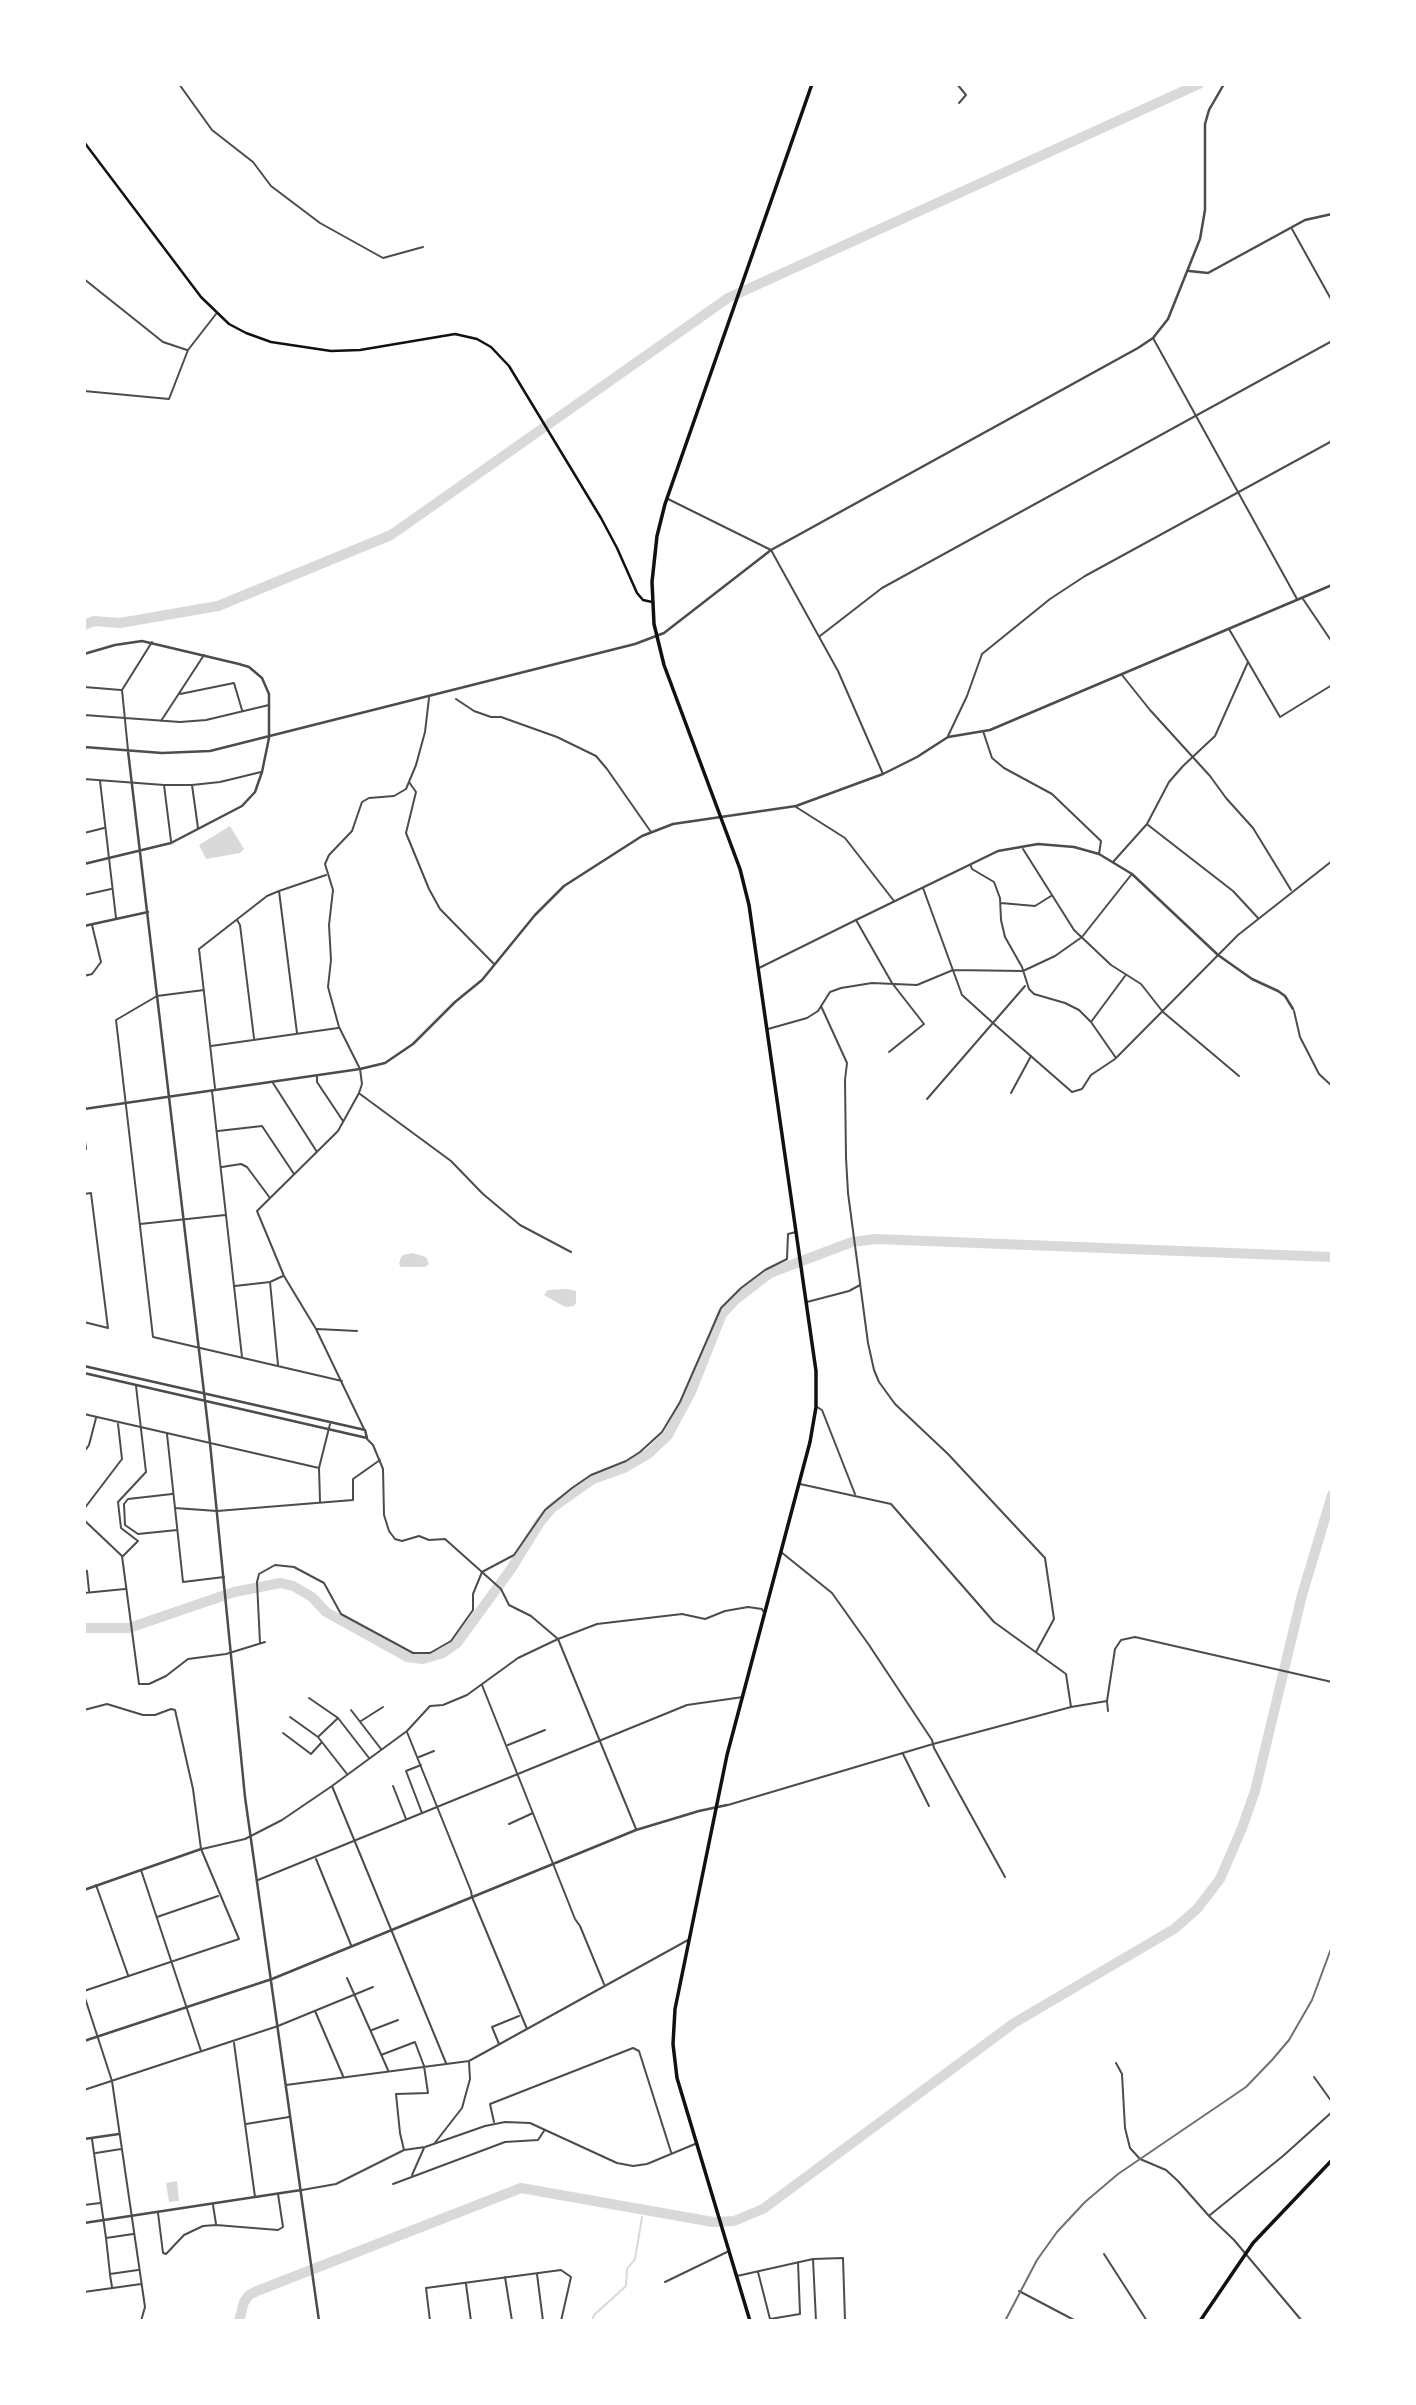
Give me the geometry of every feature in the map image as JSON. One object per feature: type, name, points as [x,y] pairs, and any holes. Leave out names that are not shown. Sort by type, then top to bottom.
[{"type":"main road","points":[[750,2321],[695,2144],[677,2078],[673,2044],[677,1994],[716,1808],[816,1407],[816,1371],[749,905],[740,869],[668,676],[657,637],[652,602],[656,541],[667,498],[813,84]]},
{"type":"main road","points":[[84,142],[216,314],[246,334],[271,342],[331,351],[360,351],[447,335],[477,339],[491,347],[504,359],[612,538],[637,593],[643,600],[652,602]]},
{"type":"main road","points":[[1200,2321],[1245,2254],[1332,2160]]},
{"type":"street","points":[[179,84],[212,130],[253,162],[271,186],[320,223],[383,258],[423,247]]},
{"type":"street","points":[[957,84],[966,96],[959,103]]},
{"type":"street","points":[[84,747],[169,753],[210,751],[657,637],[771,550],[1153,338],[1168,319],[1203,226],[1205,124],[1209,110],[1224,84]]},
{"type":"street","points":[[1188,271],[1208,273],[1305,220],[1332,214]]},
{"type":"street","points":[[1291,228],[1332,301]]},
{"type":"street","points":[[84,279],[163,342],[188,350]]},
{"type":"street","points":[[84,391],[169,399],[188,350],[216,314]]},
{"type":"street","points":[[1153,338],[1297,599]]},
{"type":"street","points":[[820,636],[882,588],[1332,341]]},
{"type":"street","points":[[948,737],[982,654],[1050,599],[1085,576],[1332,441]]},
{"type":"street","points":[[667,498],[771,550],[838,671],[883,774]]},
{"type":"street","points":[[84,1109],[372,1068],[401,1054],[482,980],[564,886],[652,832],[673,824],[796,806],[883,774],[948,737],[990,730],[1332,585]]},
{"type":"street","points":[[1303,597],[1332,642]]},
{"type":"street","points":[[1228,629],[1280,717],[1332,685]]},
{"type":"street","points":[[84,654],[127,642],[152,642],[239,664],[257,672],[267,686],[269,705],[269,738],[262,772],[255,792],[242,806],[171,842],[84,864]]},
{"type":"street","points":[[152,642],[122,690],[128,751],[210,1443],[245,1797],[318,2321]]},
{"type":"street","points":[[161,722],[204,655]]},
{"type":"street","points":[[1113,862],[1147,824],[1166,788],[1215,737],[1248,662]]},
{"type":"street","points":[[1122,674],[1253,828],[1292,891]]},
{"type":"street","points":[[180,694],[234,684],[242,711]]},
{"type":"street","points":[[84,687],[122,690]]},
{"type":"street","points":[[429,696],[425,732],[406,789],[399,794],[369,798],[362,802],[352,831],[326,859],[327,875],[333,890],[329,925],[331,960],[328,987],[340,1027],[360,1069],[362,1084],[359,1093],[344,1122],[317,1153],[257,1211],[284,1276],[316,1329],[380,1460],[384,1483],[384,1514],[393,1537],[400,1541],[419,1536],[429,1540],[442,1538],[500,1588],[509,1605],[531,1616],[558,1639],[636,1830]]},
{"type":"street","points":[[456,699],[474,711],[491,717],[501,717],[557,737],[596,756],[652,832]]},
{"type":"street","points":[[84,715],[161,722],[206,720],[269,705]]},
{"type":"street","points":[[983,730],[992,758],[1004,768],[1052,794],[1101,841],[1099,855]]},
{"type":"street","points":[[84,779],[192,785],[220,782],[262,772]]},
{"type":"street","points":[[100,780],[116,919]]},
{"type":"street","points":[[409,782],[416,792],[406,834],[429,889],[440,909],[495,965]]},
{"type":"street","points":[[164,785],[171,842]]},
{"type":"street","points":[[192,785],[198,829]]},
{"type":"street","points":[[796,806],[845,838],[894,901]]},
{"type":"street","points":[[1147,824],[1233,891],[1258,918]]},
{"type":"street","points":[[84,833],[106,828]]},
{"type":"street","points":[[758,968],[998,851],[1021,846],[1060,844],[1099,855],[1132,874],[1218,956],[1252,979],[1285,996],[1293,1009],[1300,1037],[1319,1074],[1332,1086]]},
{"type":"street","points":[[1021,846],[1074,930],[1111,965],[1141,984],[1163,1012],[1239,1076]]},
{"type":"street","points":[[923,887],[962,995],[1072,1092],[1082,1088],[1091,1074],[1116,1058],[1258,918],[1332,861]]},
{"type":"street","points":[[970,865],[972,869],[994,882],[1001,903],[1005,937],[1023,971],[1026,985],[1034,994],[1079,1010],[1091,1022],[1116,1058]]},
{"type":"street","points":[[768,1030],[807,1018],[835,989],[859,984],[924,984],[953,970],[1023,971],[1055,957],[1082,937],[1132,874]]},
{"type":"street","points":[[243,1358],[199,949],[267,896],[327,875]]},
{"type":"street","points":[[84,895],[112,889]]},
{"type":"street","points":[[279,891],[297,1033]]},
{"type":"street","points":[[1001,903],[1035,906],[1052,895]]},
{"type":"street","points":[[84,926],[148,912]]},
{"type":"street","points":[[237,919],[240,925],[254,1040]]},
{"type":"street","points":[[856,920],[892,983],[924,1024],[889,1052]]},
{"type":"street","points":[[84,976],[92,974],[101,962],[92,925]]},
{"type":"street","points":[[1091,1022],[1126,975]]},
{"type":"street","points":[[927,1099],[1026,985]]},
{"type":"street","points":[[204,990],[157,996],[116,1020],[153,1337],[342,1381]]},
{"type":"street","points":[[821,1006],[847,1063],[846,1158],[868,1343],[879,1382],[895,1405],[948,1454],[1045,1558],[1054,1619],[1036,1652]]},
{"type":"street","points":[[210,1046],[340,1027]]},
{"type":"street","points":[[1011,1093],[1031,1055]]},
{"type":"street","points":[[317,1075],[317,1082],[344,1122]]},
{"type":"street","points":[[272,1082],[317,1153]]},
{"type":"street","points":[[359,1093],[451,1161],[483,1194],[520,1225],[571,1252]]},
{"type":"street","points":[[217,1131],[262,1126],[295,1175]]},
{"type":"street","points":[[84,1133],[84,1150]]},
{"type":"street","points":[[221,1167],[242,1164],[247,1167],[271,1200]]},
{"type":"street","points":[[84,1194],[91,1193],[108,1328],[84,1322]]},
{"type":"street","points":[[140,1224],[226,1215]]},
{"type":"street","points":[[260,1643],[257,1584],[259,1574],[270,1566],[294,1567],[324,1583],[341,1614],[405,1650],[421,1654],[439,1649],[451,1641],[473,1610],[473,1594],[482,1572],[514,1555],[536,1521],[572,1488],[591,1475],[625,1461],[653,1443],[680,1402],[721,1308],[765,1270],[787,1259],[788,1234],[797,1232]]},
{"type":"street","points":[[235,1286],[270,1282],[284,1276]]},
{"type":"street","points":[[270,1282],[278,1366]]},
{"type":"street","points":[[807,1302],[849,1292],[860,1284]]},
{"type":"street","points":[[316,1329],[357,1331]]},
{"type":"street","points":[[84,1366],[365,1430]]},
{"type":"street","points":[[84,1373],[204,1403],[367,1438]]},
{"type":"street","points":[[122,1556],[138,1541],[121,1528],[118,1502],[146,1472],[136,1386]]},
{"type":"street","points":[[816,1407],[822,1410],[855,1495]]},
{"type":"street","points":[[84,1415],[319,1468]]},
{"type":"street","points":[[84,1452],[89,1445],[97,1418]]},
{"type":"street","points":[[84,1509],[122,1459],[118,1423]]},
{"type":"street","points":[[320,1502],[319,1468],[330,1423]]},
{"type":"street","points":[[167,1433],[183,1582],[224,1577]]},
{"type":"street","points":[[175,1508],[217,1511],[353,1500],[353,1479],[380,1460]]},
{"type":"street","points":[[799,1483],[891,1504],[994,1622],[1066,1674],[1071,1707]]},
{"type":"street","points":[[173,1493],[128,1499],[124,1504],[125,1525],[138,1534],[177,1530]]},
{"type":"street","points":[[84,1520],[122,1556],[139,1684],[149,1684],[166,1676],[188,1659],[226,1654],[265,1642]]},
{"type":"street","points":[[780,1552],[832,1593],[913,1710],[1005,1877]]},
{"type":"street","points":[[84,1569],[87,1571],[89,1592]]},
{"type":"street","points":[[84,1592],[126,1589]]},
{"type":"street","points":[[84,1890],[201,1849],[251,1836],[282,1820],[407,1731],[430,1706],[443,1705],[467,1695],[519,1658],[558,1639],[597,1624],[682,1614],[705,1619],[725,1611],[748,1607],[764,1612]]},
{"type":"street","points":[[1108,1712],[1107,1700],[1115,1649],[1121,1640],[1126,1638],[1135,1637],[1332,1682]]},
{"type":"street","points":[[482,1684],[552,1858],[552,1864],[605,1986]]},
{"type":"street","points":[[257,1881],[687,1705],[743,1697]]},
{"type":"street","points":[[309,1698],[338,1718],[370,1759]]},
{"type":"street","points":[[84,2041],[272,1979],[636,1830],[933,1744],[1107,1700]]},
{"type":"street","points":[[84,1710],[107,1704],[143,1715],[175,1710],[193,1789],[201,1849],[239,1939],[84,1993],[112,2081],[145,2306],[141,2321]]},
{"type":"street","points":[[360,1721],[383,1707]]},
{"type":"street","points":[[351,1710],[381,1750]]},
{"type":"street","points":[[290,1717],[318,1737],[348,1775]]},
{"type":"street","points":[[318,1737],[338,1718]]},
{"type":"street","points":[[507,1745],[545,1730]]},
{"type":"street","points":[[407,1731],[528,2030]]},
{"type":"street","points":[[283,1733],[311,1754],[322,1742]]},
{"type":"street","points":[[418,1757],[434,1751]]},
{"type":"street","points":[[902,1753],[929,1807]]},
{"type":"street","points":[[421,1765],[406,1771],[422,1814]]},
{"type":"street","points":[[332,1786],[446,2064]]},
{"type":"street","points":[[393,1786],[406,1820]]},
{"type":"street","points":[[509,1824],[534,1813]]},
{"type":"street","points":[[315,1857],[351,1946]]},
{"type":"street","points":[[141,1870],[201,2052]]},
{"type":"street","points":[[96,1885],[128,1976]]},
{"type":"street","points":[[157,1917],[219,1895]]},
{"type":"street","points":[[286,2085],[469,2061],[689,1940]]},
{"type":"street","points":[[347,1978],[388,2071]]},
{"type":"street","points":[[84,2090],[278,2026],[373,1987]]},
{"type":"street","points":[[315,2011],[343,2077]]},
{"type":"street","points":[[499,2045],[492,2028],[521,2015]]},
{"type":"street","points":[[372,2030],[398,2020]]},
{"type":"street","points":[[234,2041],[255,2198]]},
{"type":"street","points":[[381,2055],[415,2042],[424,2066],[428,2093],[396,2094],[404,2150]]},
{"type":"street","points":[[495,2123],[490,2104],[634,2048],[639,2051],[672,2153]]},
{"type":"street","points":[[434,2144],[462,2108],[470,2079],[469,2061]]},
{"type":"street","points":[[1115,2063],[1122,2074],[1125,2129],[1130,2148],[1146,2163],[1166,2170],[1234,2240],[1301,2321]]},
{"type":"street","points":[[1314,2077],[1332,2102]]},
{"type":"street","points":[[1209,2216],[1332,2112]]},
{"type":"street","points":[[245,2124],[290,2117]]},
{"type":"street","points":[[84,2223],[336,2184],[404,2150],[425,2147],[495,2123],[530,2123],[617,2163],[632,2166],[647,2164],[695,2144]]},
{"type":"street","points":[[393,2184],[505,2142],[538,2140],[545,2130]]},
{"type":"street","points":[[84,2139],[119,2134]]},
{"type":"street","points":[[92,2137],[112,2288]]},
{"type":"street","points":[[411,2177],[425,2147]]},
{"type":"street","points":[[94,2153],[121,2149]]},
{"type":"street","points":[[158,2212],[163,2253],[166,2255],[193,2229],[216,2225],[278,2230],[283,2227],[278,2194]]},
{"type":"street","points":[[84,2205],[101,2203]]},
{"type":"street","points":[[213,2204],[216,2225]]},
{"type":"street","points":[[106,2238],[134,2234]]},
{"type":"street","points":[[665,2282],[728,2251]]},
{"type":"street","points":[[1104,2254],[1147,2321]]},
{"type":"street","points":[[737,2276],[813,2259],[843,2258],[845,2321]]},
{"type":"street","points":[[813,2259],[816,2321]]},
{"type":"street","points":[[757,2271],[770,2319],[800,2314],[797,2262]]},
{"type":"street","points":[[110,2274],[139,2270]]},
{"type":"street","points":[[430,2321],[426,2288],[561,2270],[571,2277],[561,2321]]},
{"type":"street","points":[[536,2272],[543,2321]]},
{"type":"street","points":[[505,2277],[512,2321]]},
{"type":"street","points":[[84,2279],[85,2292],[141,2284]]},
{"type":"street","points":[[466,2282],[471,2321]]},
{"type":"street","points":[[1019,2291],[1076,2321]]},
{"type":"shaded area","points":[[230,826],[244,849],[240,853],[206,859],[199,845]]},
{"type":"shaded area","points":[[412,1253],[426,1257],[429,1264],[425,1267],[401,1267],[401,1257]]},
{"type":"shaded area","points":[[548,1290],[576,1291],[574,1306],[565,1307],[544,1295]]},
{"type":"shaded area","points":[[177,2181],[179,2201],[169,2202],[166,2183]]},
{"type":"waterway","points":[[84,625],[94,621],[120,623],[218,606],[391,535],[728,298],[1199,84]]},
{"type":"waterway","points":[[84,1628],[129,1628],[234,1592],[281,1583],[293,1586],[312,1597],[326,1612],[407,1657],[423,1659],[443,1653],[457,1643],[552,1508],[593,1479],[624,1468],[648,1454],[668,1435],[691,1392],[722,1314],[735,1300],[770,1273],[852,1242],[876,1239],[1332,1257]]},
{"type":"waterway","points":[[239,2321],[244,2302],[249,2295],[257,2291],[521,2188],[713,2222],[734,2221],[763,2209],[1014,2023],[1174,1929],[1197,1909],[1220,1879],[1242,1828],[1255,1791],[1302,1595],[1332,1495]]},
{"type":"waterway","points":[[592,2321],[594,2315],[626,2286],[627,2269],[635,2259],[642,2217]]},
{"type":"railway","points":[[1005,2321],[1037,2260],[1057,2232],[1085,2202],[1118,2174],[1246,2087],[1272,2060],[1289,2040],[1312,2000],[1332,1946]]}]
